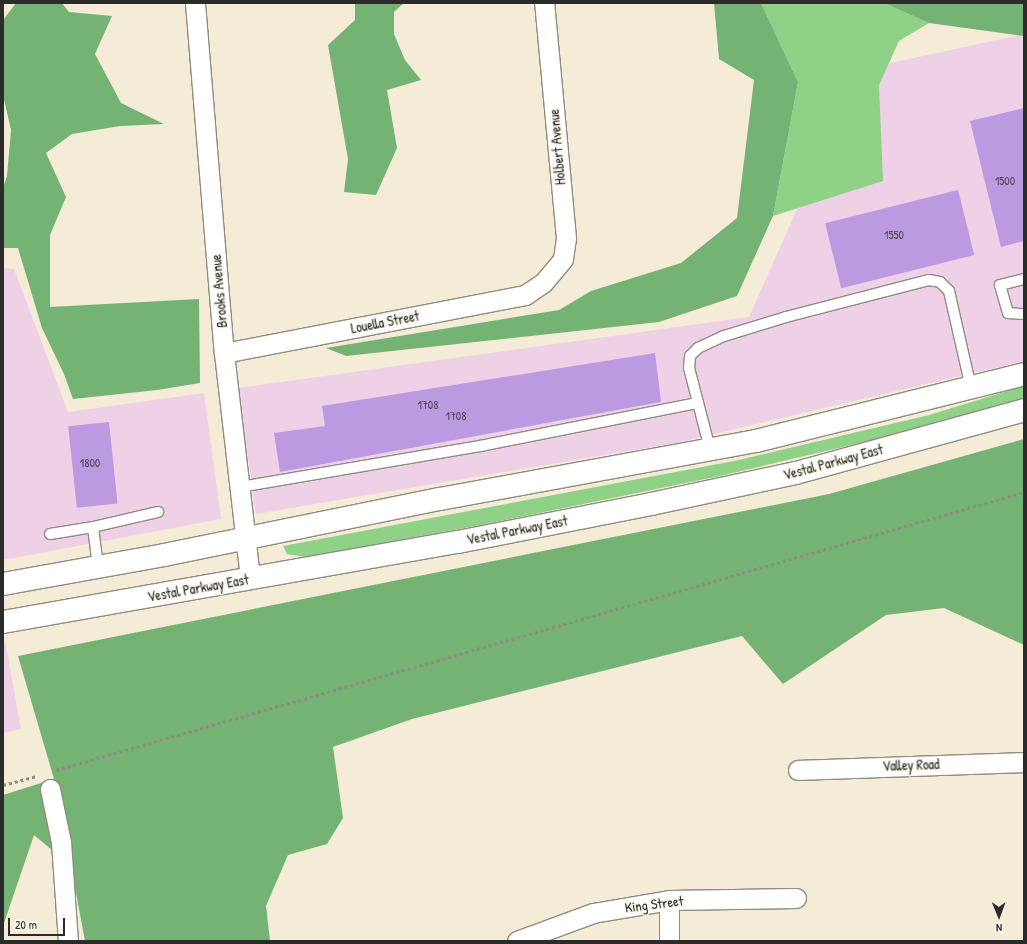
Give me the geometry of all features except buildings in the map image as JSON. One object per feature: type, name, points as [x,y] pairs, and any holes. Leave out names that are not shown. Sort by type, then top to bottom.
[{"type":"main road","points":[[3,584],[98,567],[440,499],[756,441],[1024,374]]},
{"type":"main road","name":"Vestal Parkway East","points":[[3,622],[458,542],[796,473],[1024,410]]},
{"type":"street","name":"Brooks Avenue","points":[[194,3],[224,353],[250,578]]},
{"type":"street","name":"Holbert Avenue","points":[[543,283],[564,259],[566,238],[544,3]]},
{"type":"street","name":"Louella Street","points":[[224,353],[525,295],[543,283]]},
{"type":"street","name":"Valley Road","points":[[798,770],[1024,762]]},
{"type":"street","points":[[47,778],[61,842],[68,941]]},
{"type":"street","name":"King Street","points":[[517,941],[593,913],[669,900],[796,898]]},
{"type":"street","points":[[669,900],[669,941]]},
{"type":"lane","points":[[1024,279],[1000,285],[1008,312],[1024,315]]},
{"type":"lane","points":[[710,449],[690,368],[690,356],[698,348],[724,336],[786,317],[929,280],[940,282],[949,291],[971,388]]},
{"type":"lane","points":[[240,487],[480,446],[698,403]]},
{"type":"lane","points":[[50,534],[158,512]]},
{"type":"lane","points":[[93,526],[98,567]]},
{"type":"path","points":[[3,785],[47,778],[1024,492]]},
{"type":"shaded area","points":[[1024,34],[1024,361],[676,443],[256,514],[238,388],[749,317],[859,70]]},
{"type":"shaded area","points":[[3,268],[14,269],[68,412],[204,393],[221,519],[3,560]]},
{"type":"shaded area","points":[[5,640],[21,729],[3,733],[3,641]]},
{"type":"green space","points":[[16,3],[62,3],[69,12],[112,16],[95,54],[121,103],[164,124],[120,126],[72,134],[46,153],[66,197],[50,235],[50,307],[199,299],[200,383],[157,390],[73,399],[64,374],[42,328],[18,248],[3,248],[3,188],[7,176],[11,130],[3,95],[3,20]]},
{"type":"green space","points":[[355,3],[404,3],[394,12],[394,34],[405,60],[421,80],[387,90],[397,148],[376,195],[344,192],[348,159],[328,45],[355,20]]},
{"type":"green space","points":[[714,3],[761,3],[798,82],[773,216],[737,296],[659,322],[346,356],[326,348],[559,310],[591,291],[681,263],[737,218],[754,80],[719,59]]},
{"type":"green space","points":[[761,3],[884,3],[929,23],[899,41],[879,85],[883,181],[773,216],[798,82]]},
{"type":"green space","points":[[884,3],[1024,3],[1024,36],[929,23]]},
{"type":"green space","points":[[1024,386],[1024,401],[890,436],[720,476],[481,525],[305,557],[287,554],[283,546],[734,461],[929,415]]},
{"type":"green space","points":[[1024,439],[1024,645],[944,608],[886,615],[783,684],[742,636],[412,719],[333,747],[343,818],[327,844],[288,855],[266,906],[270,941],[85,941],[71,866],[34,835],[3,926],[3,795],[54,779],[18,656],[829,494]]}]
